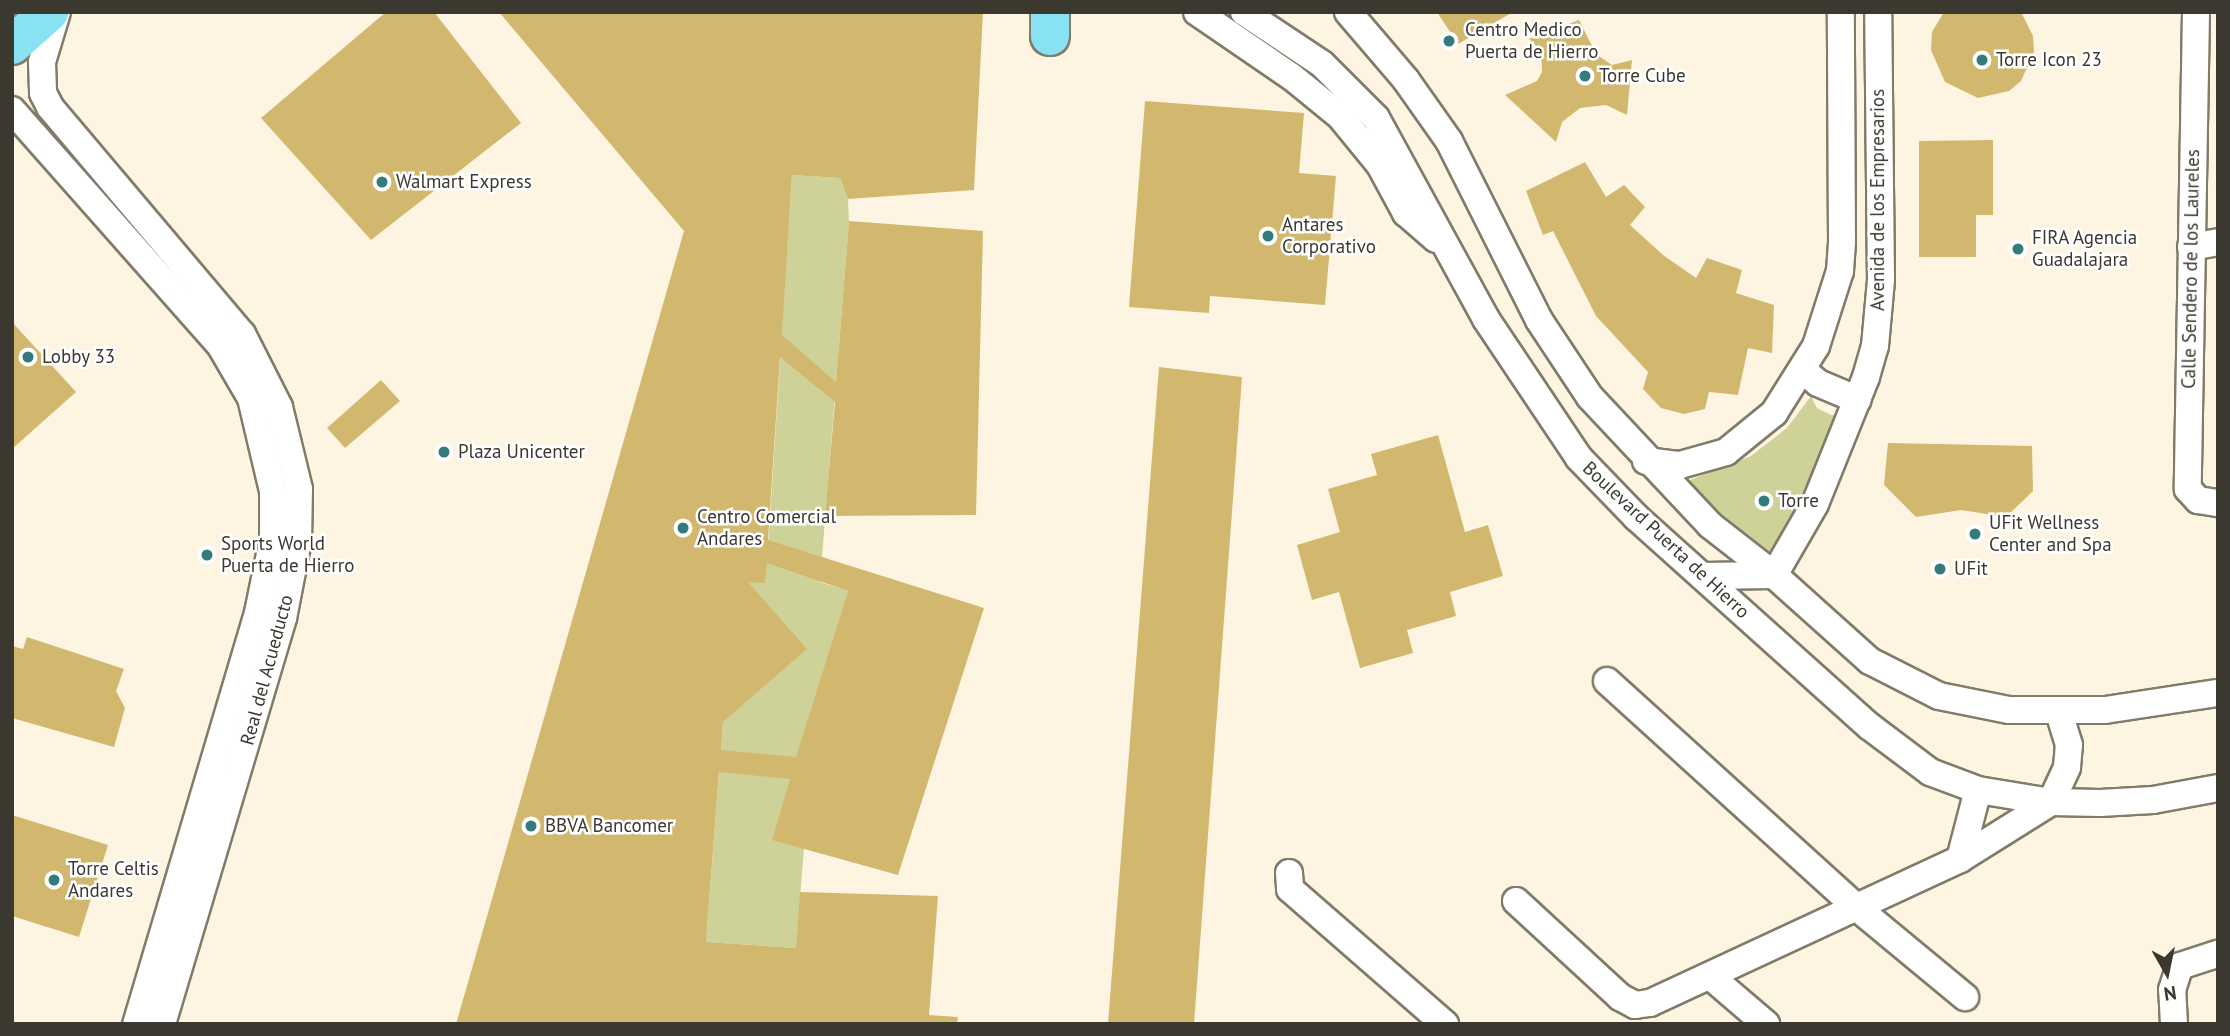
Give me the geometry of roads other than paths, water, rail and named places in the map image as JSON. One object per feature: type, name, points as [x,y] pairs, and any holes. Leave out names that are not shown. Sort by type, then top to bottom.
[{"type":"main road","points":[[12,45],[49,12]]},
{"type":"street","name":"Real del Acueducto","points":[[57,12],[42,62],[43,93],[50,107],[242,334],[279,407],[299,489],[298,541],[283,618],[162,1024]]},
{"type":"street","points":[[1197,12],[1340,116],[1380,165],[1406,213],[1447,247]]},
{"type":"street","name":"Boulevard Puerta de Hierro","points":[[1244,12],[1322,64],[1361,100],[1390,140],[1486,319],[1579,458],[1650,530],[1880,734],[1930,772],[1978,790],[2052,802],[2153,800],[2218,788]]},
{"type":"street","points":[[1348,12],[1428,109],[1449,141],[1539,320],[1590,397],[1682,499],[1774,575],[1870,661],[1899,678],[1970,705],[2059,712],[2150,706],[2218,693]]},
{"type":"street","name":"Avenida de los Empresarios","points":[[1646,461],[1680,465],[1726,452],[1774,413],[1803,370],[1827,319],[1840,271],[1841,12]]},
{"type":"street","name":"Avenida de los Empresarios","points":[[1774,575],[1815,504],[1858,400],[1875,345],[1881,280],[1878,12]]},
{"type":"street","name":"Calle Sendero de los Laureles","points":[[2202,14],[2192,247],[2188,489],[2198,500],[2218,503]]},
{"type":"street","name":"Real del Acueducto","points":[[12,110],[220,345],[251,398],[273,491],[273,539],[258,613],[136,1024]]},
{"type":"street","points":[[2192,247],[2218,242]]},
{"type":"street","points":[[1803,370],[1818,383],[1858,400]]},
{"type":"street","points":[[1650,530],[1682,499]]},
{"type":"street","points":[[1702,576],[1774,575]]},
{"type":"street","points":[[1607,681],[1856,906],[1965,997]]},
{"type":"street","points":[[1516,901],[1620,998],[1635,1005],[1710,976],[1960,859],[2052,802],[2067,767],[2069,745],[2059,712]]},
{"type":"street","points":[[1960,859],[1978,790]]},
{"type":"street","points":[[1289,873],[1290,888],[1445,1024]]},
{"type":"street","points":[[2174,1024],[2172,990],[2180,966],[2218,954]]},
{"type":"street","points":[[1710,976],[1766,1024]]},
{"type":"place","name":"Centro Medico Puerta de Hierro","points":[[1449,41]]},
{"type":"place","name":"Torre Icon 23","points":[[1982,60]]},
{"type":"place","name":"Torre Cube","points":[[1585,76]]},
{"type":"place","name":"Walmart Express","points":[[382,182]]},
{"type":"place","name":"Antares Corporativo","points":[[1268,236]]},
{"type":"place","name":"FIRA Agencia Guadalajara","points":[[2018,249]]},
{"type":"place","name":"Lobby 33","points":[[28,357]]},
{"type":"place","name":"Plaza Unicenter","points":[[444,452]]},
{"type":"place","name":"Torre","points":[[1764,501]]},
{"type":"place","name":"Centro Comercial Andares","points":[[683,528]]},
{"type":"place","name":"UFit Wellness Center and Spa","points":[[1975,534]]},
{"type":"place","name":"Sports World Puerta de Hierro","points":[[207,555]]},
{"type":"place","name":"UFit","points":[[1940,569]]},
{"type":"place","name":"BBVA Bancomer","points":[[531,826]]},
{"type":"place","name":"Torre Celtis Andares","points":[[54,880]]}]
